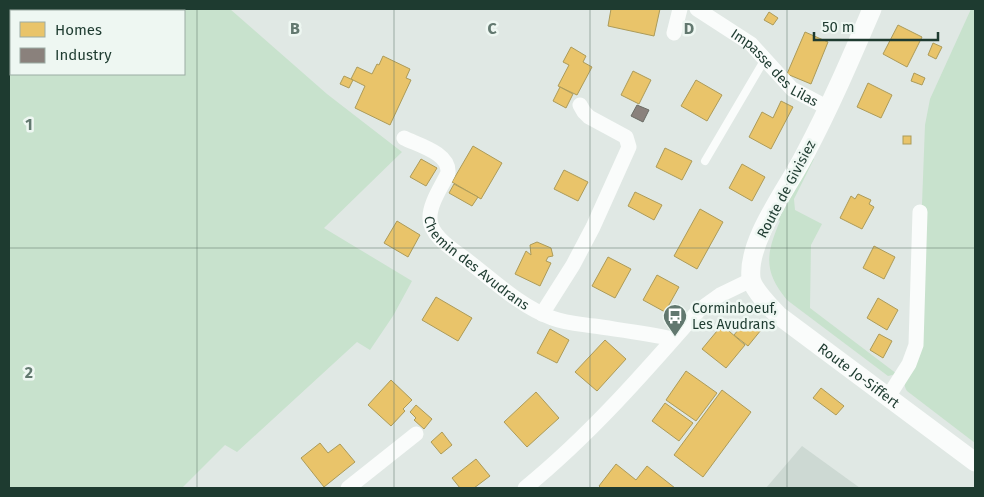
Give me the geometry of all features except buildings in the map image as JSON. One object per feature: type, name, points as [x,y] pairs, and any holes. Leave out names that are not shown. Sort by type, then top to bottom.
[{"type":"street","points":[[674,33],[680,9]]},
{"type":"street","name":"Impasse des Lilas","points":[[697,9],[751,44],[792,89],[828,108]]},
{"type":"street","name":"Route de Givisiez","points":[[751,280],[752,256],[767,220],[805,155],[872,9]]},
{"type":"street","name":"Chemin des Avudrans","points":[[542,314],[573,265],[593,227],[629,147],[626,137],[589,117],[580,105]]},
{"type":"street","name":"Chemin des Avudrans","points":[[404,138],[438,155],[449,167],[432,208],[430,218],[432,229],[449,246],[513,296],[553,319],[653,334],[673,339]]},
{"type":"street","points":[[888,397],[909,364],[916,345],[920,212]]},
{"type":"street","points":[[525,488],[583,435],[707,303],[751,280]]},
{"type":"street","name":"Route Jo-Siffert","points":[[751,280],[767,304],[778,315],[975,462]]},
{"type":"street","points":[[348,488],[416,434]]},
{"type":"lane","points":[[705,161],[765,59]]},
{"type":"shaded area","points":[[802,446],[860,488],[766,488]]},
{"type":"green space","points":[[9,9],[230,9],[327,94],[402,152],[324,228],[412,281],[393,316],[370,350],[357,342],[237,452],[225,445],[182,488],[9,488]]},
{"type":"green space","points":[[971,9],[975,9],[975,443],[907,391],[905,387],[905,380],[916,362],[925,125],[930,99]]},
{"type":"green space","points":[[811,157],[814,159],[794,199],[795,210],[822,224],[811,245],[810,308],[897,374],[888,376],[787,300],[774,280],[769,262],[772,243],[780,221],[775,218]]},
{"type":"place","name":"Corminboeuf, Les Avudrans","points":[[675,337]]}]
